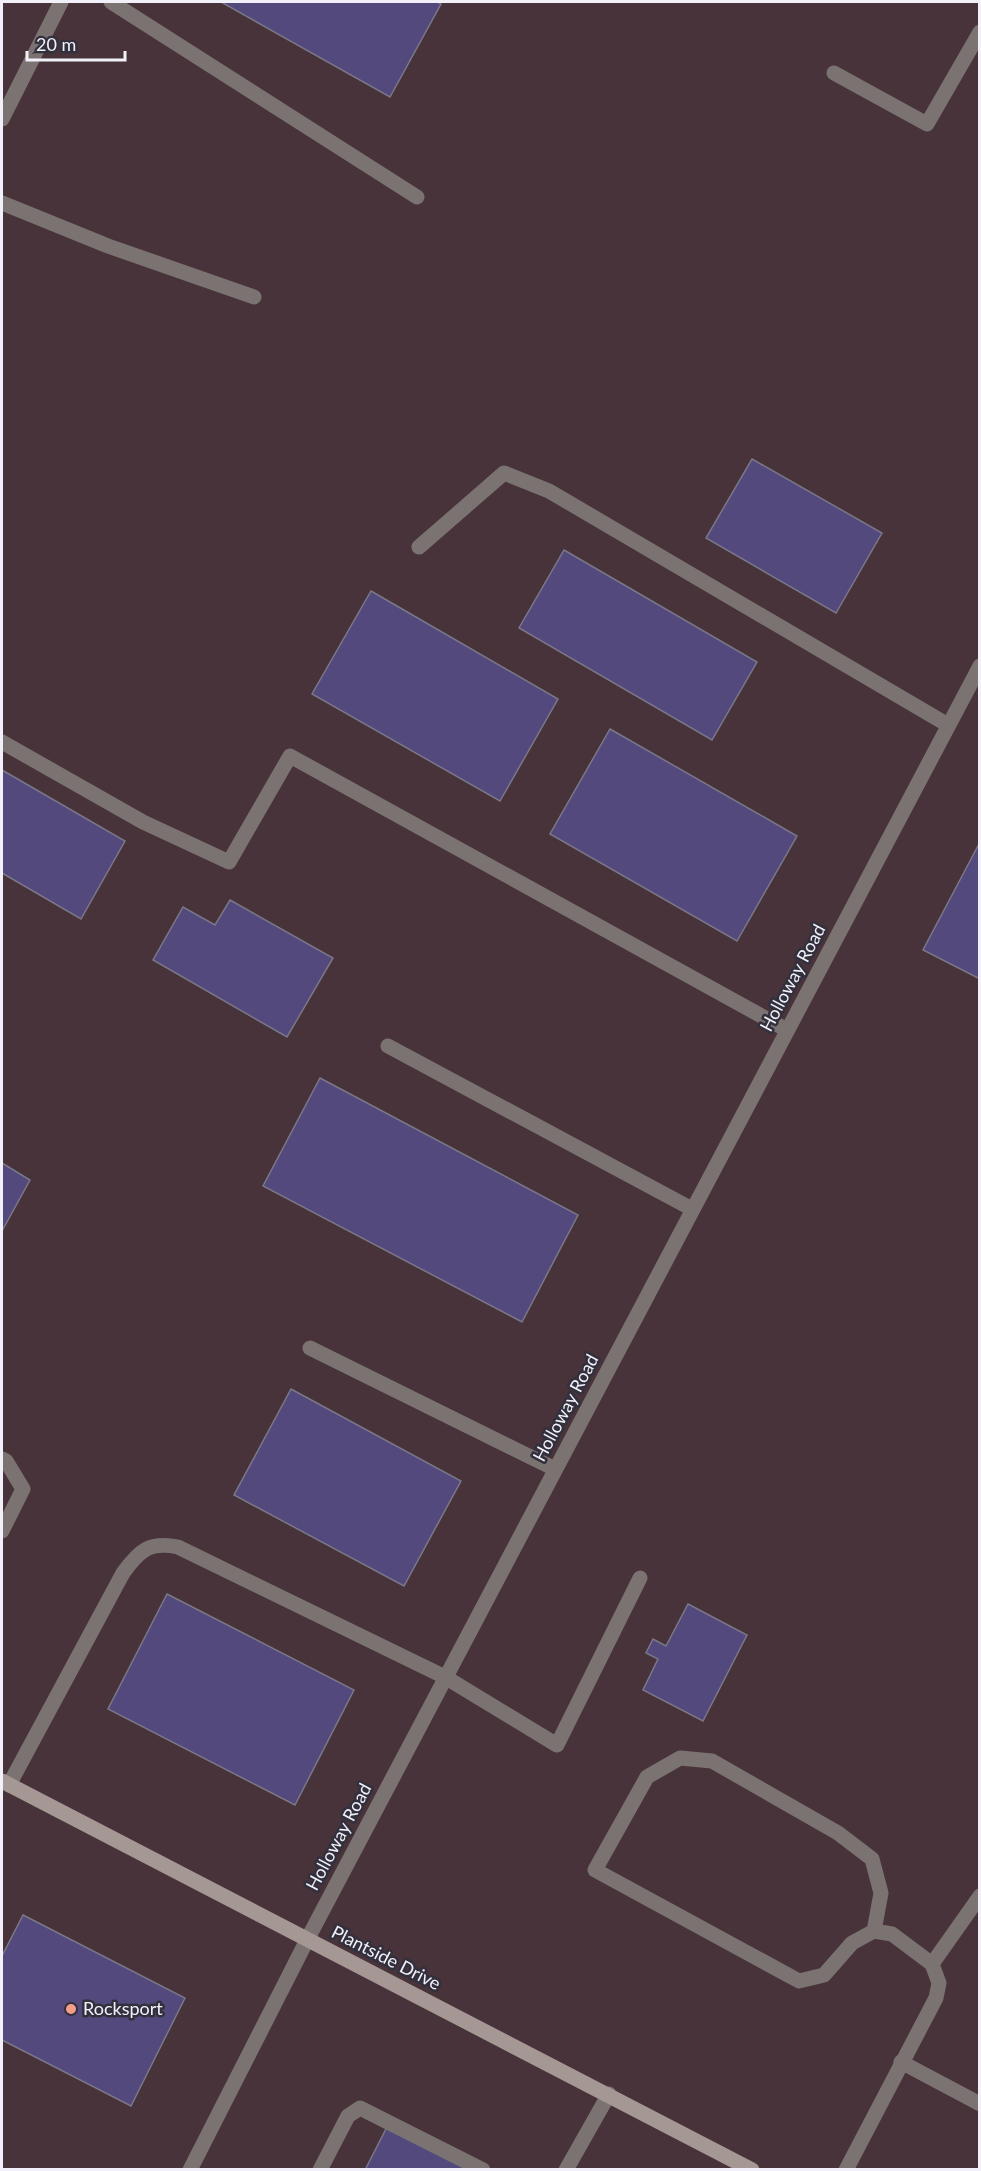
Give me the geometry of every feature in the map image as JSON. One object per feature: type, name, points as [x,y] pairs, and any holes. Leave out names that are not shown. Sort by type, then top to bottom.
[{"type":"street","points":[[2,119],[61,2]]},
{"type":"street","points":[[111,2],[417,196]]},
{"type":"street","points":[[834,73],[927,124],[980,32]]},
{"type":"street","points":[[2,203],[108,246],[254,297]]},
{"type":"street","points":[[419,547],[504,473],[549,491],[948,725]]},
{"type":"street","name":"Holloway Road","points":[[190,2169],[307,1940],[979,666]]},
{"type":"street","points":[[2,742],[143,822],[228,862],[290,756],[787,1030]]},
{"type":"street","points":[[388,1046],[692,1209]]},
{"type":"street","points":[[310,1348],[555,1469]]},
{"type":"street","points":[[2,1459],[6,1461],[23,1489],[2,1531]]},
{"type":"street","points":[[5,1783],[123,1573],[135,1557],[148,1547],[165,1544],[178,1547],[446,1677],[557,1745],[640,1578]]},
{"type":"street","points":[[846,2169],[936,1998],[939,1983],[932,1964],[892,1934],[874,1931],[852,1943],[824,1975],[799,1981],[595,1870],[647,1777],[680,1758],[712,1761],[838,1833],[872,1859],[881,1893],[874,1931]]},
{"type":"street","name":"Plantside Drive","points":[[5,1783],[752,2169]]},
{"type":"street","points":[[932,1964],[980,1896]]},
{"type":"street","points":[[901,2062],[980,2104]]},
{"type":"street","points":[[566,2169],[609,2094]]},
{"type":"street","points":[[321,2169],[348,2116],[360,2108],[483,2169]]},
{"type":"shaded area","points":[[2,2],[979,2],[979,2169],[2,2169]]},
{"type":"building","points":[[221,2],[437,2],[441,4],[390,97]]},
{"type":"building","points":[[752,459],[882,533],[836,613],[706,538]]},
{"type":"building","points":[[564,550],[757,662],[712,740],[519,628]]},
{"type":"building","points":[[371,591],[558,699],[500,801],[312,694]]},
{"type":"building","points":[[610,729],[797,836],[737,941],[550,834]]},
{"type":"building","points":[[2,770],[125,841],[81,919],[2,873]]},
{"type":"building","points":[[980,842],[980,979],[923,950]]},
{"type":"building","points":[[230,900],[333,958],[287,1037],[153,960],[183,907],[215,925]]},
{"type":"building","points":[[320,1078],[578,1215],[522,1322],[263,1186]]},
{"type":"building","points":[[2,1163],[30,1180],[2,1231]]},
{"type":"building","points":[[291,1389],[461,1481],[404,1586],[234,1495]]},
{"type":"building","points":[[167,1594],[354,1690],[295,1805],[108,1709]]},
{"type":"building","points":[[688,1604],[747,1635],[703,1721],[643,1690],[658,1659],[646,1653],[653,1639],[666,1646]]},
{"type":"building","points":[[23,1915],[185,1998],[131,2106],[2,2040],[2,1956]]},
{"type":"building","points":[[388,2125],[472,2170],[365,2170]]},
{"type":"place","name":"Rocksport","points":[[71,2009]]}]
